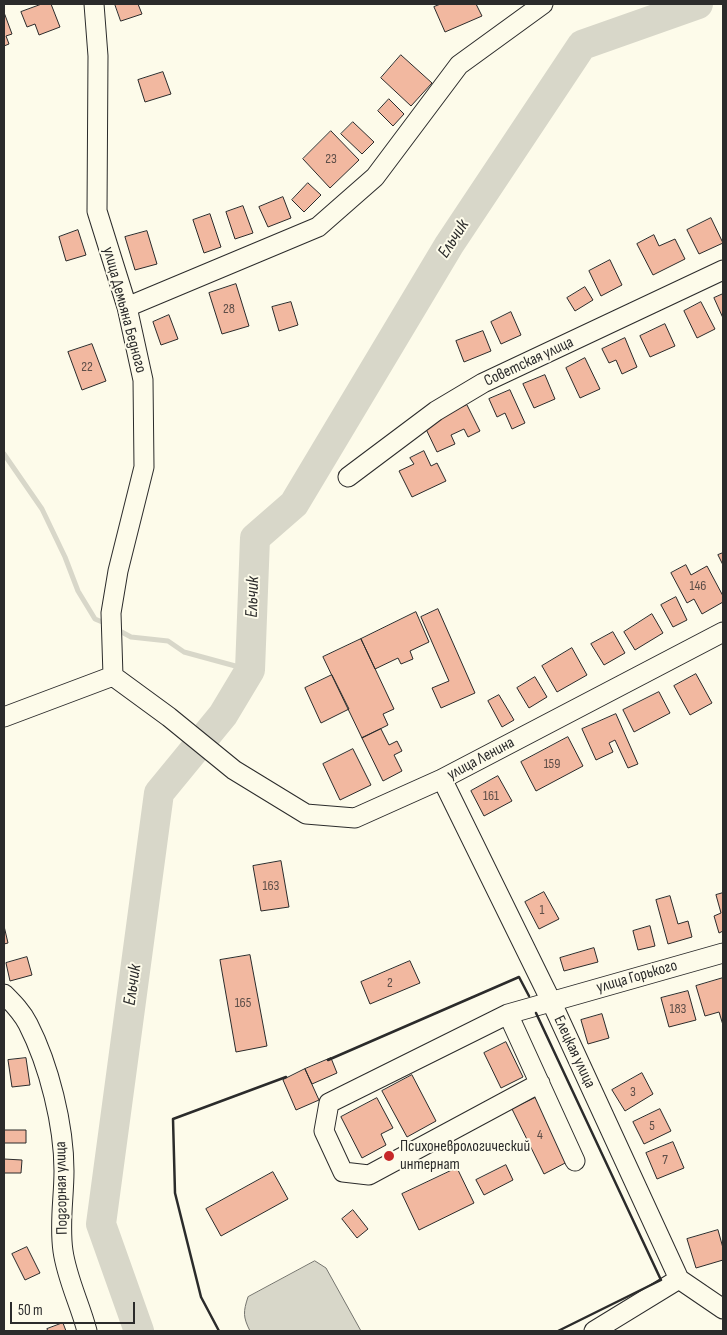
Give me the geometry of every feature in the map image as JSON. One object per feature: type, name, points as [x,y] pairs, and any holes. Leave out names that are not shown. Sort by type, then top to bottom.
[{"type":"street","name":"улица Демьяна Бедного","points":[[94,4],[98,56],[97,211],[126,308],[143,380],[144,467],[118,571],[111,613],[112,676]]},
{"type":"street","points":[[126,308],[318,227],[375,178],[459,65],[543,4]]},
{"type":"street","name":"Советская улица","points":[[348,477],[436,410],[483,383],[723,270]]},
{"type":"street","name":"улица Ленина","points":[[112,676],[169,717],[234,770],[306,814],[355,818],[442,779],[723,632]]},
{"type":"street","points":[[4,717],[112,676]]},
{"type":"street","name":"Елецкая улица","points":[[442,779],[551,1001],[679,1278]]},
{"type":"street","name":"улица Горького","points":[[540,1083],[369,1175],[343,1172],[324,1131],[329,1103],[508,1014],[723,953]]},
{"type":"street","name":"Подгорная улица","points":[[4,994],[17,1007],[28,1023],[45,1066],[55,1100],[62,1135],[64,1171],[60,1217],[63,1251],[71,1284],[87,1331]]},
{"type":"street","points":[[508,1014],[576,1161]]},
{"type":"street","points":[[594,1331],[679,1278],[723,1309]]},
{"type":"shaded area","points":[[315,1261],[326,1268],[361,1331],[250,1331],[245,1314],[248,1297]]},
{"type":"building","points":[[42,4],[51,4],[60,27],[39,35],[35,24],[27,27],[21,12]]},
{"type":"building","points":[[115,4],[138,4],[142,14],[121,21]]},
{"type":"building","points":[[441,4],[476,4],[482,16],[445,32],[434,7]]},
{"type":"building","points":[[4,16],[12,34],[6,36],[9,44],[4,46]]},
{"type":"building","points":[[401,55],[432,83],[411,106],[381,78]]},
{"type":"building","points":[[163,72],[171,94],[145,102],[138,80]]},
{"type":"building","points":[[389,99],[404,114],[393,126],[378,111]]},
{"type":"building","points":[[353,122],[374,142],[362,154],[341,134]]},
{"type":"building","points":[[331,131],[359,160],[330,188],[303,159]]},
{"type":"building","points":[[308,183],[321,195],[304,212],[292,200]]},
{"type":"building","points":[[283,197],[291,218],[268,227],[259,207]]},
{"type":"building","points":[[243,206],[253,233],[235,239],[226,212]]},
{"type":"building","points":[[210,214],[221,247],[204,253],[193,220]]},
{"type":"building","points":[[711,218],[723,243],[699,254],[687,230]]},
{"type":"building","points":[[78,230],[86,255],[66,261],[59,237]]},
{"type":"building","points":[[147,231],[157,264],[135,270],[125,237]]},
{"type":"building","points":[[654,235],[659,246],[675,239],[685,259],[653,275],[637,244]]},
{"type":"building","points":[[610,260],[622,285],[601,296],[589,271]]},
{"type":"building","points":[[236,284],[249,326],[222,334],[209,293]]},
{"type":"building","points":[[585,287],[593,300],[575,311],[567,298]]},
{"type":"building","points":[[723,294],[723,318],[714,298]]},
{"type":"building","points":[[291,302],[298,325],[279,331],[272,307]]},
{"type":"building","points":[[701,302],[715,329],[697,338],[684,311]]},
{"type":"building","points":[[511,312],[521,335],[501,344],[491,322]]},
{"type":"building","points":[[169,315],[178,339],[161,345],[153,322]]},
{"type":"building","points":[[665,324],[675,346],[650,357],[640,336]]},
{"type":"building","points":[[483,331],[491,351],[464,362],[456,341]]},
{"type":"building","points":[[625,338],[637,367],[622,374],[616,360],[609,363],[602,349]]},
{"type":"building","points":[[92,344],[106,381],[82,390],[68,352]]},
{"type":"building","points":[[585,358],[600,389],[580,398],[566,368]]},
{"type":"building","points":[[545,375],[555,399],[534,408],[523,384]]},
{"type":"building","points":[[510,390],[525,423],[512,429],[505,413],[497,417],[489,399]]},
{"type":"building","points":[[467,405],[480,431],[468,437],[464,429],[451,435],[455,444],[437,452],[424,425]]},
{"type":"building","points":[[424,451],[431,466],[437,463],[446,481],[412,497],[399,471],[414,464],[410,458]]},
{"type":"building","points":[[723,553],[723,565],[718,555]]},
{"type":"building","points":[[686,565],[691,575],[707,566],[723,596],[723,602],[702,614],[694,599],[687,603],[671,573]]},
{"type":"building","points":[[676,597],[687,620],[673,627],[661,605]]},
{"type":"building","points":[[438,609],[475,693],[441,708],[432,688],[449,681],[421,617]]},
{"type":"building","points":[[416,612],[429,642],[410,651],[413,659],[401,664],[398,658],[375,669],[361,639]]},
{"type":"building","points":[[652,614],[663,633],[635,650],[624,632]]},
{"type":"building","points":[[613,632],[625,653],[604,665],[591,644]]},
{"type":"building","points":[[361,639],[394,709],[383,714],[388,725],[362,738],[323,657]]},
{"type":"building","points":[[572,648],[587,675],[557,692],[542,666]]},
{"type":"building","points":[[696,674],[712,703],[690,715],[674,686]]},
{"type":"building","points":[[332,675],[349,709],[321,723],[305,688]]},
{"type":"building","points":[[535,677],[547,697],[529,708],[517,688]]},
{"type":"building","points":[[659,692],[670,713],[634,732],[623,710]]},
{"type":"building","points":[[499,695],[514,720],[502,727],[488,701]]},
{"type":"building","points":[[616,714],[638,764],[628,768],[615,740],[609,743],[613,752],[596,760],[582,729]]},
{"type":"building","points":[[381,729],[389,745],[397,741],[402,751],[394,755],[402,771],[383,781],[362,738]]},
{"type":"building","points":[[568,737],[583,766],[536,791],[521,762]]},
{"type":"building","points":[[353,749],[371,785],[340,800],[323,764]]},
{"type":"building","points":[[498,776],[512,801],[484,816],[471,791]]},
{"type":"building","points":[[281,861],[289,907],[261,911],[253,866]]},
{"type":"building","points":[[544,892],[559,919],[539,929],[525,902]]},
{"type":"building","points":[[723,893],[723,931],[719,933],[714,916],[721,913],[716,895]]},
{"type":"building","points":[[670,896],[678,924],[688,921],[692,937],[668,944],[656,900]]},
{"type":"building","points":[[4,926],[8,943],[4,944]]},
{"type":"building","points":[[650,926],[655,946],[638,950],[633,931]]},
{"type":"building","points":[[594,948],[598,962],[564,971],[560,958]]},
{"type":"building","points":[[250,955],[267,1046],[236,1052],[220,960]]},
{"type":"building","points":[[27,957],[32,975],[10,981],[6,963]]},
{"type":"building","points":[[410,961],[420,983],[370,1004],[361,982]]},
{"type":"building","points":[[723,978],[723,1025],[719,1012],[705,1016],[696,986]]},
{"type":"building","points":[[688,991],[696,1020],[669,1027],[661,998]]},
{"type":"building","points":[[602,1014],[609,1038],[588,1044],[581,1020]]},
{"type":"building","points":[[506,1042],[523,1077],[501,1088],[484,1053]]},
{"type":"building","points":[[26,1058],[30,1085],[12,1087],[8,1060]]},
{"type":"building","points":[[331,1058],[337,1073],[312,1084],[305,1069]]},
{"type":"building","points":[[305,1069],[319,1100],[296,1110],[283,1080]]},
{"type":"building","points":[[642,1073],[653,1094],[625,1111],[612,1090]]},
{"type":"building","points":[[412,1075],[436,1121],[407,1137],[382,1091]]},
{"type":"building","points":[[537,1097],[569,1161],[544,1174],[512,1109]]},
{"type":"building","points":[[377,1098],[393,1128],[381,1134],[386,1145],[362,1158],[341,1117]]},
{"type":"building","points":[[660,1109],[671,1131],[644,1144],[633,1122]]},
{"type":"building","points":[[4,1130],[26,1130],[26,1143],[4,1143]]},
{"type":"building","points":[[673,1142],[684,1168],[657,1179],[646,1153]]},
{"type":"building","points":[[4,1159],[22,1160],[21,1173],[4,1173]]},
{"type":"building","points":[[506,1165],[513,1180],[484,1195],[476,1180]]},
{"type":"building","points":[[457,1168],[474,1203],[419,1230],[402,1194]]},
{"type":"building","points":[[273,1172],[288,1199],[221,1236],[206,1209]]},
{"type":"building","points":[[353,1210],[368,1229],[357,1238],[342,1219]]},
{"type":"building","points":[[718,1230],[723,1248],[723,1260],[696,1268],[687,1239]]},
{"type":"building","points":[[27,1247],[40,1273],[25,1280],[12,1254]]},
{"type":"building","points":[[63,1323],[66,1331],[48,1331],[47,1329]]},
{"type":"waterway","name":"Ельчик","points":[[139,1331],[101,1224],[159,793],[223,715],[250,670],[255,538],[294,504],[449,245],[582,45],[698,4]]},
{"type":"waterway","points":[[4,454],[42,509],[65,557],[78,591],[95,619],[107,624]]},
{"type":"waterway","points":[[116,629],[131,637],[168,641],[184,652],[250,670]]},
{"type":"wall","points":[[328,1060],[519,977],[529,996]]},
{"type":"wall","points":[[536,1013],[661,1280],[558,1331]]},
{"type":"wall","points":[[219,1331],[201,1297],[175,1193],[173,1119],[286,1077]]},
{"type":"place","name":"Психоневрологический интернат","points":[[389,1156]]}]
